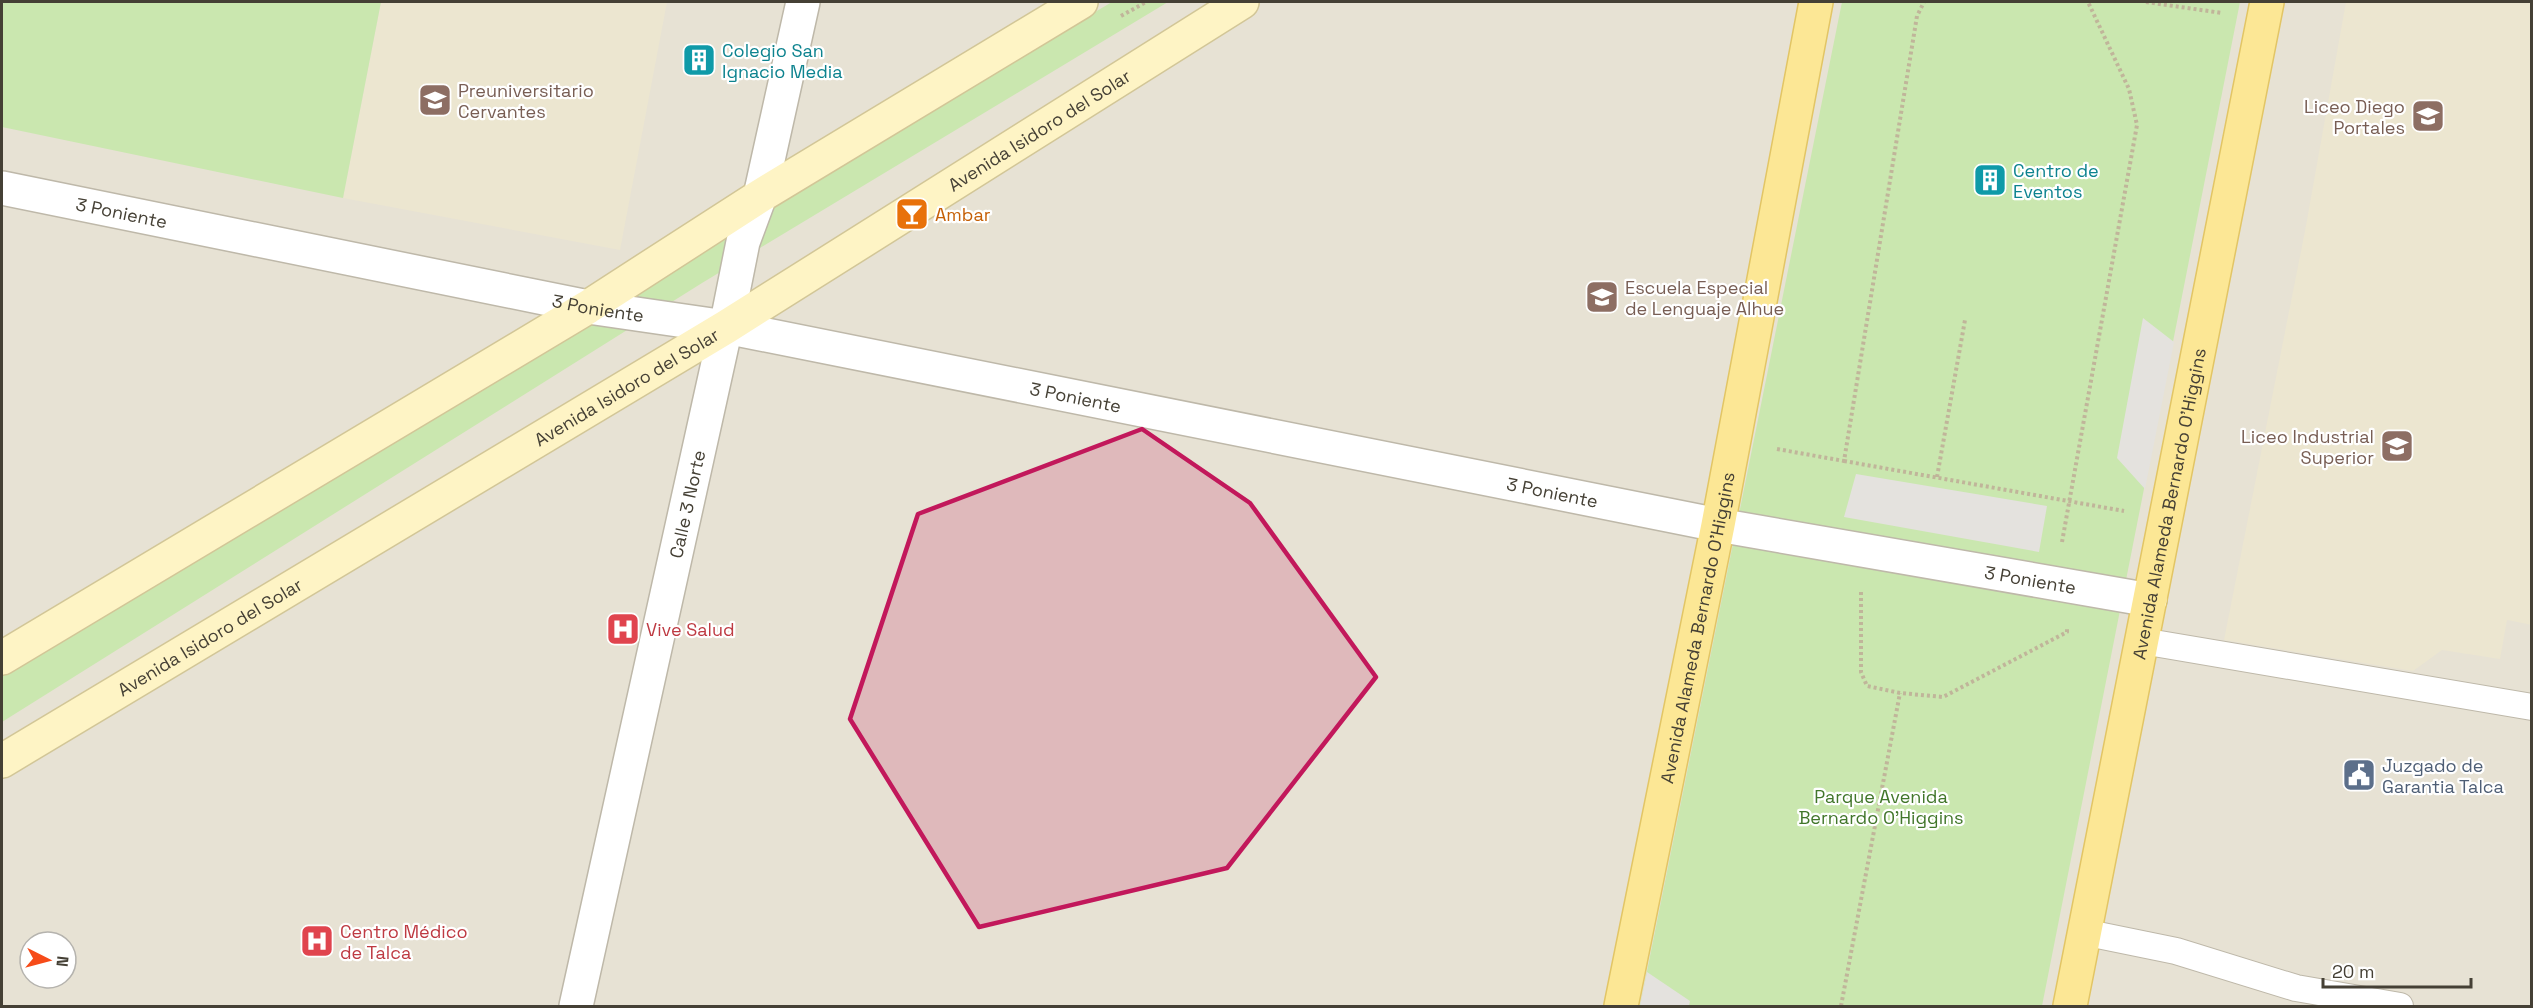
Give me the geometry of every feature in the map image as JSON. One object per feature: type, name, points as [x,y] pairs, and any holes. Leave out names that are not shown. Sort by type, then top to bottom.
[{"type":"main road","points":[[2,658],[588,307],[760,196],[1081,2]]},
{"type":"main road","name":"Avenida Isidoro del Solar","points":[[2,761],[726,327],[1242,2]]},
{"type":"main road","name":"Avenida Alameda Bernardo O'Higgins","points":[[1621,1006],[1718,525],[1816,2]]},
{"type":"main road","name":"Avenida Alameda Bernardo O'Higgins","points":[[2070,1006],[2267,2]]},
{"type":"street","name":"Calle 3 Norte","points":[[576,1006],[743,242],[760,196],[803,2]]},
{"type":"street","name":"3 Poniente","points":[[2,188],[588,307],[726,327],[1718,525],[2150,600]]},
{"type":"lane","points":[[2142,641],[2532,707]]},
{"type":"lane","points":[[2083,932],[2176,951],[2296,988],[2400,1006]]},
{"type":"path","points":[[1844,461],[1917,16],[1924,2]]},
{"type":"path","points":[[1861,580],[1861,672],[1867,686],[1900,693],[1943,697],[2067,632],[2080,551],[2061,547],[2137,125],[2129,89],[2088,2]]},
{"type":"path","points":[[2146,2],[2225,14],[2226,8]]},
{"type":"path","points":[[1937,477],[1965,320]]},
{"type":"path","points":[[1770,448],[2166,518]]},
{"type":"path","points":[[1841,1006],[1900,693]]},
{"type":"highlighted area","points":[[1142,429],[1250,503],[1376,677],[1227,868],[979,927],[850,719],[918,514]]},
{"type":"shaded area","points":[[2,2],[2531,2],[2531,1006],[2,1006]]},
{"type":"shaded area","points":[[381,2],[667,2],[620,250],[343,198]]},
{"type":"shaded area","name":"Liceo Industrial Superior","points":[[2346,2],[2531,2],[2532,625],[2507,620],[2500,659],[2442,650],[2413,671],[2224,640],[2305,231]]},
{"type":"shaded area","points":[[2143,318],[2174,342],[2145,489],[2117,458]]},
{"type":"shaded area","points":[[1856,474],[2047,506],[2039,552],[1844,517]]},
{"type":"shaded area","points":[[1647,972],[1690,1001],[1689,1006],[1640,1006]]},
{"type":"green space","points":[[2,2],[381,2],[343,198],[2,127]]},
{"type":"green space","points":[[1112,2],[1168,2],[702,283],[2,722],[2,674],[758,210]]},
{"type":"green space","name":"Parque Avenida Bernardo O'Higgins","points":[[1842,2],[2240,2],[2042,1006],[1640,1006]]},
{"type":"place","name":"Colegio San Ignacio Media","points":[[699,60]]},
{"type":"place","name":"Preuniversitario Cervantes","points":[[435,100]]},
{"type":"place","name":"Liceo Diego Portales","points":[[2428,116]]},
{"type":"place","name":"Centro de Eventos","points":[[1990,180]]},
{"type":"place","name":"Ambar","points":[[912,214]]},
{"type":"place","name":"Escuela Especial de Lenguaje Alhue","points":[[1602,297]]},
{"type":"place","name":"Liceo Industrial Superior","points":[[2397,446]]},
{"type":"place","name":"Vive Salud","points":[[623,629]]},
{"type":"place","name":"Juzgado de Garantia Talca","points":[[2359,775]]},
{"type":"place","name":"Centro Médico de Talca","points":[[317,941]]}]
